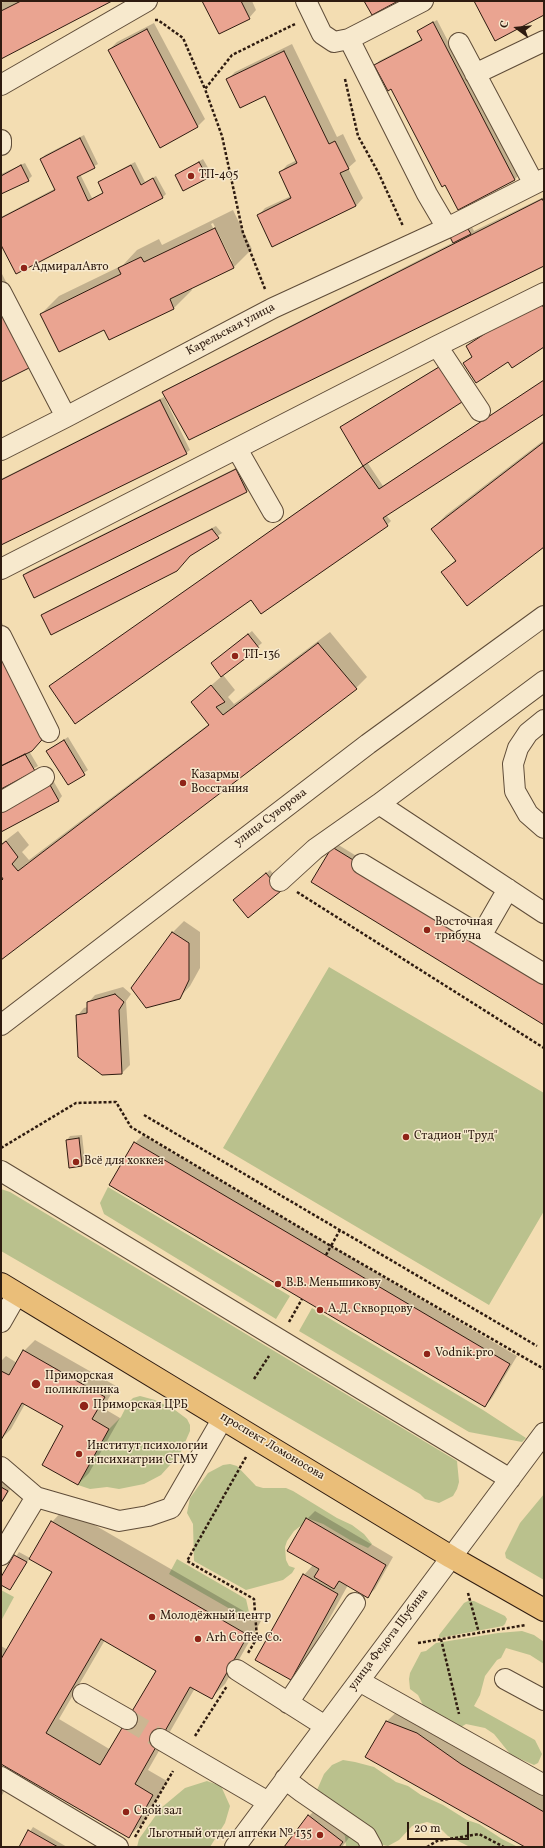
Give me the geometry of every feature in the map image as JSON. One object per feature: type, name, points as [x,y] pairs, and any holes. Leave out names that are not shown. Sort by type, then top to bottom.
[{"type":"main road","name":"проспект Ломоносова","points":[[9,1289],[451,1557],[537,1618]]},
{"type":"street","points":[[310,8],[322,34],[342,40],[423,1]]},
{"type":"street","points":[[1,85],[149,10]]},
{"type":"street","points":[[342,40],[427,194],[448,228]]},
{"type":"street","points":[[475,74],[544,41]]},
{"type":"street","points":[[459,43],[475,74],[539,182]]},
{"type":"street","points":[[1,140],[1,145]]},
{"type":"street","name":"Карельская улица","points":[[1,450],[273,308],[448,228],[539,182]]},
{"type":"street","points":[[1,292],[66,417]]},
{"type":"street","points":[[1,569],[437,346],[544,293]]},
{"type":"street","points":[[437,346],[480,411]]},
{"type":"street","points":[[237,449],[273,512]]},
{"type":"street","name":"улица Суворова","points":[[1,1025],[368,744],[544,616]]},
{"type":"street","points":[[1,636],[49,732]]},
{"type":"street","points":[[280,881],[315,849],[379,804],[544,680]]},
{"type":"street","points":[[544,720],[528,733],[518,748],[513,764],[515,791],[528,814],[544,828]]},
{"type":"street","points":[[1,802],[44,777]]},
{"type":"street","points":[[379,804],[544,913]]},
{"type":"street","points":[[362,864],[544,974]]},
{"type":"street","points":[[481,936],[508,889]]},
{"type":"street","points":[[1,1171],[510,1479]]},
{"type":"street","points":[[1,1322],[9,1289]]},
{"type":"street","points":[[1,1467],[36,1497],[119,1521],[148,1516],[171,1508],[223,1418]]},
{"type":"street","name":"улица Федота Шубина","points":[[235,1847],[544,1433]]},
{"type":"street","points":[[1,1555],[36,1497]]},
{"type":"street","points":[[288,1703],[355,1604]]},
{"type":"street","points":[[237,1670],[325,1726]]},
{"type":"street","points":[[505,1679],[544,1700]]},
{"type":"street","points":[[359,1681],[544,1785]]},
{"type":"street","points":[[83,1694],[127,1719]]},
{"type":"street","points":[[160,1739],[268,1802]]},
{"type":"street","points":[[1,1777],[126,1844]]},
{"type":"street","points":[[286,1779],[365,1843]]},
{"type":"path","points":[[206,89],[232,55],[310,8]]},
{"type":"path","points":[[149,10],[158,20],[183,38],[206,89],[222,136],[242,233],[273,308]]},
{"type":"path","points":[[344,76],[358,136],[378,172],[407,236],[405,247]]},
{"type":"path","points":[[280,881],[544,1048]]},
{"type":"path","points":[[1,1148],[76,1103],[116,1102],[131,1127],[331,1246],[544,1369]]},
{"type":"path","points":[[144,1114],[537,1346]]},
{"type":"path","points":[[326,1255],[340,1230]]},
{"type":"path","points":[[126,1844],[257,1638],[254,1599],[187,1561],[249,1451]]},
{"type":"path","points":[[468,1593],[479,1633]]},
{"type":"path","points":[[418,1643],[479,1633],[537,1618]]},
{"type":"path","points":[[441,1640],[466,1741]]},
{"type":"path","points":[[427,1847],[437,1841],[479,1834],[504,1847]]},
{"type":"green space","points":[[329,967],[544,1093],[544,1211],[489,1305],[223,1148]]},
{"type":"green space","points":[[108,1187],[290,1296],[276,1319],[104,1214],[100,1203]]},
{"type":"green space","points":[[1,1189],[10,1192],[457,1461],[459,1482],[453,1496],[439,1503],[425,1499],[420,1494],[1,1251]]},
{"type":"green space","points":[[312,1308],[483,1410],[526,1438],[522,1442],[469,1432],[299,1331]]},
{"type":"green space","points":[[140,1396],[155,1400],[175,1410],[187,1419],[190,1425],[190,1431],[180,1454],[161,1475],[144,1484],[119,1489],[107,1487],[90,1489],[78,1485],[109,1429],[121,1417],[128,1403],[133,1398]]},
{"type":"green space","points":[[230,1464],[237,1466],[256,1486],[263,1488],[286,1488],[293,1491],[337,1518],[352,1525],[364,1534],[372,1544],[368,1548],[350,1540],[323,1524],[307,1518],[307,1521],[294,1531],[285,1547],[286,1560],[289,1566],[295,1568],[292,1573],[283,1580],[246,1590],[194,1561],[193,1524],[187,1513],[190,1498],[208,1473],[223,1465]]},
{"type":"green space","points":[[544,1494],[544,1580],[506,1558],[505,1553],[520,1523]]},
{"type":"green space","points":[[177,1559],[246,1599],[251,1621],[169,1574]]},
{"type":"green space","points":[[1,1590],[14,1597],[1,1621]]},
{"type":"green space","points":[[474,1601],[505,1616],[507,1619],[505,1624],[503,1626],[439,1638],[439,1635],[464,1603]]},
{"type":"green space","points":[[522,1631],[534,1635],[544,1642],[544,1664],[530,1655],[506,1648],[501,1658],[497,1660],[485,1676],[480,1695],[474,1706],[535,1740],[542,1754],[538,1763],[534,1765],[511,1755],[494,1734],[485,1728],[466,1724],[461,1727],[425,1709],[418,1695],[410,1689],[409,1679],[410,1673],[421,1652],[426,1651],[436,1643],[498,1633]]},
{"type":"green space","points":[[343,1760],[374,1767],[396,1782],[408,1786],[421,1795],[443,1805],[467,1820],[479,1824],[502,1839],[518,1847],[470,1847],[448,1836],[437,1825],[427,1822],[412,1826],[399,1840],[388,1846],[369,1842],[359,1847],[346,1847],[345,1836],[338,1828],[317,1790],[324,1774],[332,1765]]},
{"type":"green space","points":[[207,1781],[221,1786],[230,1806],[225,1823],[210,1847],[137,1847],[139,1839],[161,1808],[185,1788]]},
{"type":"building","points":[[21,1],[112,1],[1,59],[1,11]]},
{"type":"building","points":[[202,1],[241,1],[250,19],[219,34]]},
{"type":"building","points":[[364,1],[398,1],[372,15]]},
{"type":"building","points":[[474,1],[544,1],[544,15],[495,41]]},
{"type":"building","points":[[433,22],[515,180],[458,210],[445,185],[442,187],[391,89],[388,91],[374,65],[422,40],[417,31]]},
{"type":"building","points":[[147,29],[198,127],[160,148],[108,50]]},
{"type":"building","points":[[284,51],[329,144],[335,141],[349,169],[340,173],[356,206],[272,247],[257,215],[291,198],[279,172],[297,163],[265,96],[240,108],[226,79]]},
{"type":"building","points":[[80,138],[95,168],[77,177],[88,201],[103,193],[98,182],[131,165],[141,185],[153,178],[163,198],[16,274],[1,245],[1,218],[55,190],[40,159]]},
{"type":"building","name":"ТП-405","points":[[199,162],[208,178],[183,191],[175,175]]},
{"type":"building","points":[[21,165],[29,181],[1,194],[1,176]]},
{"type":"building","points":[[542,199],[544,202],[544,266],[189,440],[162,392]]},
{"type":"building","points":[[465,224],[471,234],[453,243],[448,233]]},
{"type":"building","points":[[215,228],[234,268],[170,299],[174,309],[109,340],[104,330],[59,352],[40,314],[121,274],[118,268],[141,257],[144,262]]},
{"type":"building","points":[[538,299],[544,308],[544,347],[512,368],[508,362],[476,383],[463,363],[472,357],[466,346]]},
{"type":"building","points":[[1,304],[33,366],[1,382]]},
{"type":"building","points":[[439,367],[462,402],[363,466],[340,427]]},
{"type":"building","points":[[544,380],[544,414],[383,518],[388,526],[261,614],[251,600],[75,724],[49,686],[363,466],[379,489]]},
{"type":"building","points":[[160,400],[187,454],[1,545],[1,480]]},
{"type":"building","points":[[544,442],[544,547],[467,606],[441,572],[456,561],[431,529]]},
{"type":"building","points":[[236,469],[247,492],[34,598],[23,575]]},
{"type":"building","points":[[212,529],[219,538],[190,556],[177,571],[51,635],[41,615]]},
{"type":"building","name":"ТП-136","points":[[248,634],[259,648],[221,677],[211,663]]},
{"type":"building","points":[[1,643],[48,733],[32,751],[1,766]]},
{"type":"building","name":"Казармы Восстания","points":[[318,643],[357,689],[1,960],[1,881],[3,879],[1,876],[1,845],[6,841],[18,857],[12,864],[18,871],[209,725],[191,702],[211,685],[225,702],[216,707],[223,715]]},
{"type":"building","points":[[64,740],[85,775],[68,785],[46,751]]},
{"type":"building","points":[[25,754],[35,771],[1,789],[1,766]]},
{"type":"building","points":[[50,785],[59,801],[1,832],[1,812]]},
{"type":"building","name":"Восточная трибуна","points":[[332,847],[544,977],[544,1025],[311,882]]},
{"type":"building","points":[[266,873],[281,891],[248,918],[233,900]]},
{"type":"building","points":[[172,932],[189,943],[189,980],[180,999],[146,1008],[131,988]]},
{"type":"building","points":[[115,994],[124,1002],[119,1010],[122,1074],[102,1075],[78,1057],[76,1015],[87,1013],[87,1002]]},
{"type":"building","points":[[79,1138],[82,1166],[69,1168],[66,1140]]},
{"type":"building","points":[[134,1142],[510,1364],[485,1407],[109,1185]]},
{"type":"building","points":[[23,1350],[105,1397],[92,1419],[109,1429],[78,1485],[42,1465],[63,1426],[22,1403],[1,1440],[1,1371],[9,1375]]},
{"type":"building","points":[[1,1487],[8,1491],[1,1503]]},
{"type":"building","points":[[306,1518],[386,1565],[368,1598],[339,1581],[334,1589],[314,1577],[319,1569],[287,1551]]},
{"type":"building","points":[[51,1521],[248,1635],[212,1699],[190,1687],[135,1784],[153,1795],[129,1838],[1,1764],[1,1659],[52,1572],[29,1559]],"holes":[[[101,1639],[156,1671],[100,1765],[46,1733]]]},
{"type":"building","points":[[14,1555],[27,1562],[10,1590],[1,1585],[1,1577]]},
{"type":"building","points":[[303,1574],[338,1594],[291,1680],[255,1660]]},
{"type":"building","points":[[386,1721],[417,1733],[461,1764],[544,1812],[544,1847],[525,1847],[365,1757]]},
{"type":"building","points":[[308,1815],[343,1842],[339,1847],[284,1847]]},
{"type":"building","points":[[28,1830],[58,1847],[19,1847]]},
{"type":"tunnel","points":[[127,1719],[160,1739]]},
{"type":"place","name":"ТП-405","points":[[191,176]]},
{"type":"place","name":"АдмиралАвто","points":[[24,268]]},
{"type":"place","name":"ТП-136","points":[[235,656]]},
{"type":"place","name":"Казармы Восстания","points":[[183,783]]},
{"type":"place","name":"Восточная трибуна","points":[[427,930]]},
{"type":"place","name":"Стадион \"Труд\"","points":[[406,1137]]},
{"type":"place","name":"Всё для хоккея","points":[[76,1162]]},
{"type":"place","name":"В.В. Меньшикову","points":[[278,1284]]},
{"type":"place","name":"А.Д. Скворцову","points":[[320,1310]]},
{"type":"place","name":"Vodnik.pro","points":[[427,1354]]},
{"type":"place","name":"Приморская поликлиника","points":[[36,1384]]},
{"type":"place","name":"Приморская ЦРБ","points":[[84,1406]]},
{"type":"place","name":"Институт психологии и психиатрии СГМУ","points":[[79,1454]]},
{"type":"place","name":"Молодёжный центр","points":[[152,1617]]},
{"type":"place","name":"Arh Coffee Co.","points":[[198,1639]]},
{"type":"place","name":"Свой зал","points":[[126,1812]]},
{"type":"place","name":"Льготный отдел аптеки № 135","points":[[320,1835]]}]
